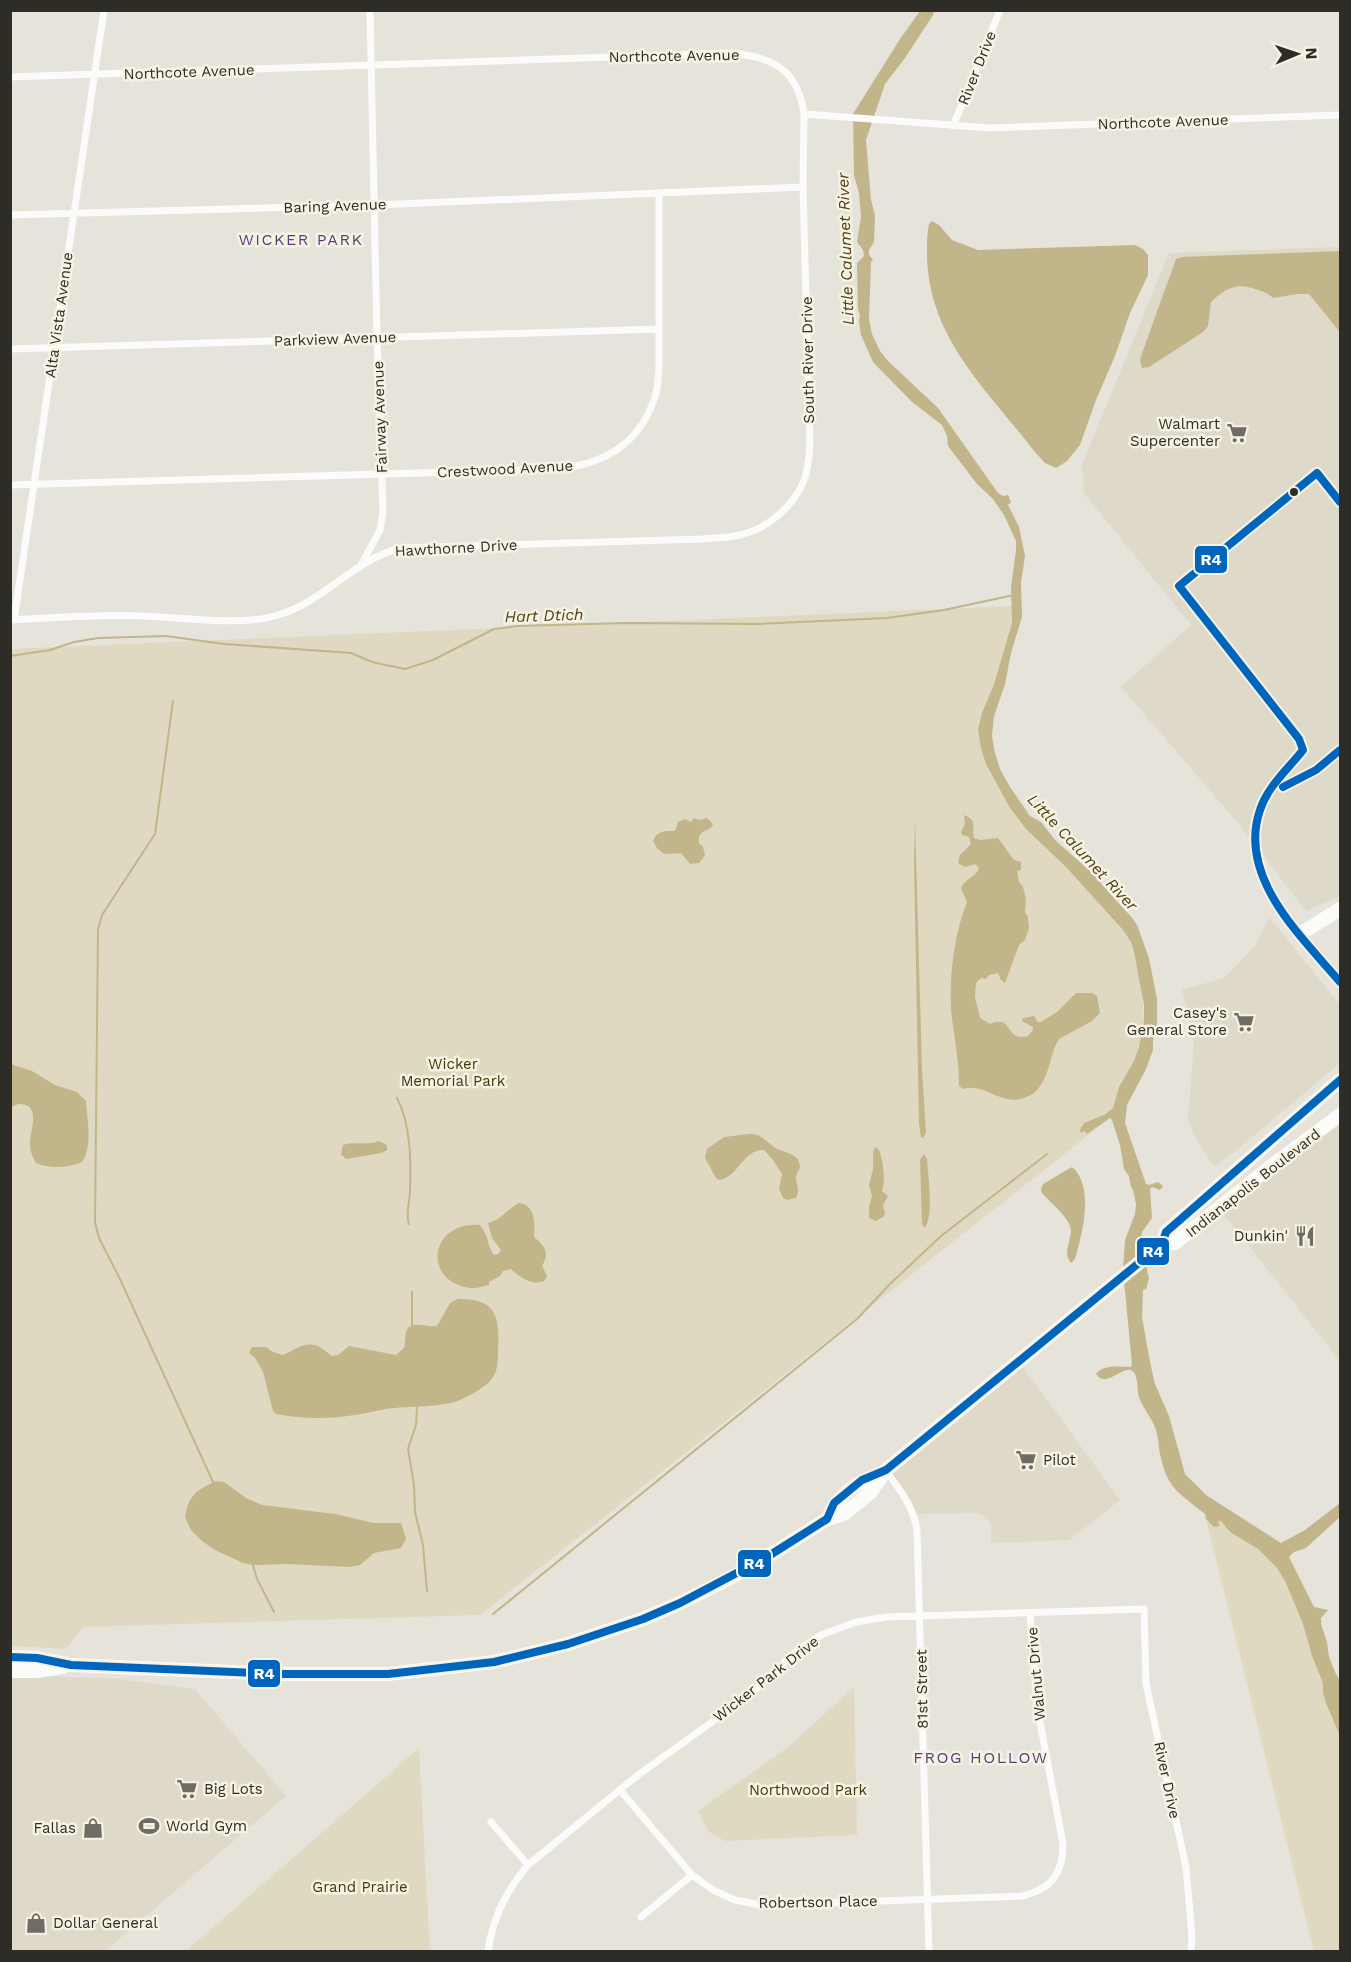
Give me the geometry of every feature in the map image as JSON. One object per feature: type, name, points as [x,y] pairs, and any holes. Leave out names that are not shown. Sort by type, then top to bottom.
[{"type":"highway","points":[[1300,934],[1341,909]]},
{"type":"highway","name":"Indianapolis Boulevard","points":[[10,1657],[37,1658],[71,1665],[339,1675],[388,1674],[494,1662],[568,1644],[680,1603],[767,1557],[827,1519],[834,1503],[862,1480],[886,1470],[1162,1244],[1166,1232],[1341,1080]]},
{"type":"highway","name":"Indianapolis Boulevard","points":[[1162,1244],[1175,1243],[1274,1164],[1341,1115]]},
{"type":"highway","name":"Indianapolis Boulevard","points":[[10,1671],[37,1671],[71,1665]]},
{"type":"street","name":"Alta Vista Avenue","points":[[12,620],[104,10]]},
{"type":"street","name":"Fairway Avenue","points":[[361,566],[380,530],[383,512],[370,10]]},
{"type":"street","name":"River Drive","points":[[953,126],[1000,10]]},
{"type":"street","name":"Northcote Avenue","points":[[10,77],[720,54],[753,55],[766,59],[786,74],[796,86],[802,99],[804,114],[990,128],[1341,115]]},
{"type":"street","name":"South River Drive","points":[[703,539],[742,535],[758,530],[793,500],[805,477],[810,446],[803,187],[804,114]]},
{"type":"street","points":[[659,193],[803,187]]},
{"type":"street","name":"Baring Avenue","points":[[10,215],[375,205],[659,193]]},
{"type":"street","name":"Crestwood Avenue","points":[[10,485],[557,469],[591,463],[609,456],[625,445],[642,424],[655,396],[659,369],[659,193]]},
{"type":"street","name":"Parkview Avenue","points":[[10,349],[659,329]]},
{"type":"street","name":"Hawthorne Drive","points":[[12,620],[138,615],[226,620],[262,618],[277,616],[293,610],[337,584],[361,566],[390,551],[402,548],[703,539]]},
{"type":"street","name":"81st Street","points":[[886,1470],[905,1497],[916,1520],[929,1952]]},
{"type":"street","name":"River Drive","points":[[1144,1609],[1146,1684],[1186,1868],[1191,1952]]},
{"type":"street","name":"Wicker Park Drive","points":[[488,1950],[492,1927],[501,1904],[513,1883],[528,1865],[620,1790],[751,1694],[793,1654],[821,1635],[870,1619],[1144,1609]]},
{"type":"street","name":"Walnut Drive","points":[[1030,1613],[1037,1706],[1063,1844],[1061,1866],[1056,1875]]},
{"type":"street","name":"Robertson Place","points":[[620,1790],[692,1875],[713,1890],[735,1900],[762,1905],[1022,1896],[1035,1893],[1047,1886],[1056,1875]]},
{"type":"street","points":[[491,1822],[528,1865]]},
{"type":"street","points":[[640,1917],[692,1875]]},
{"type":"shaded area","points":[[920,11],[934,11],[905,58],[885,84],[866,140],[871,200],[875,215],[874,242],[869,250],[869,255],[873,260],[871,262],[869,319],[872,334],[888,361],[938,408],[998,493],[1003,496],[1008,495],[1011,502],[1008,505],[1019,527],[1025,556],[1021,583],[1022,617],[1011,653],[1005,684],[994,716],[992,736],[995,753],[1000,769],[1010,787],[1030,816],[1041,822],[1055,840],[1090,871],[1137,925],[1149,958],[1157,999],[1157,1030],[1153,1040],[1153,1050],[1127,1105],[1125,1123],[1146,1184],[1158,1182],[1163,1186],[1160,1190],[1152,1187],[1150,1189],[1152,1218],[1142,1232],[1140,1242],[1149,1278],[1146,1289],[1143,1290],[1142,1317],[1155,1384],[1169,1416],[1185,1474],[1206,1495],[1281,1543],[1305,1530],[1340,1503],[1340,1517],[1306,1548],[1294,1552],[1289,1557],[1314,1607],[1328,1610],[1321,1618],[1321,1624],[1329,1657],[1340,1681],[1340,1736],[1326,1703],[1323,1683],[1303,1624],[1277,1568],[1258,1549],[1230,1532],[1221,1521],[1218,1522],[1220,1526],[1214,1527],[1206,1519],[1205,1514],[1172,1485],[1164,1469],[1155,1426],[1139,1397],[1135,1374],[1127,1370],[1106,1379],[1096,1374],[1107,1367],[1131,1367],[1132,1364],[1123,1270],[1125,1240],[1135,1214],[1136,1204],[1129,1176],[1124,1169],[1120,1145],[1112,1120],[1110,1118],[1087,1134],[1084,1131],[1081,1133],[1080,1130],[1084,1123],[1104,1115],[1113,1108],[1119,1087],[1139,1047],[1144,1021],[1144,1005],[1134,952],[1123,930],[1066,867],[1026,829],[1010,808],[986,764],[978,730],[1012,623],[1011,587],[1016,541],[1004,515],[993,499],[977,484],[948,446],[942,425],[912,402],[873,362],[861,335],[859,322],[857,263],[864,256],[857,242],[861,217],[859,193],[854,175],[853,114]]},
{"type":"shaded area","points":[[932,221],[939,225],[952,240],[978,250],[1135,245],[1148,255],[1148,275],[1130,313],[1080,445],[1067,461],[1056,468],[1045,463],[1034,451],[979,383],[948,336],[937,310],[930,282],[927,241],[929,224]]},
{"type":"shaded area","points":[[1340,247],[1340,896],[1306,911],[1238,823],[1121,687],[1191,625],[1084,493],[1082,465],[1169,253]]},
{"type":"shaded area","points":[[1340,251],[1340,332],[1309,294],[1273,298],[1267,293],[1248,287],[1236,287],[1226,290],[1211,302],[1208,326],[1203,332],[1149,367],[1142,368],[1140,359],[1176,259]]},
{"type":"shaded area","points":[[964,815],[973,822],[974,838],[980,840],[998,838],[1014,860],[1021,862],[1021,870],[1017,871],[1026,899],[1025,912],[1029,928],[1025,940],[1019,945],[1005,983],[998,973],[989,975],[986,979],[981,978],[976,983],[975,997],[980,1018],[990,1024],[1003,1022],[1015,1035],[1028,1036],[1033,1027],[1022,1021],[1023,1018],[1034,1016],[1038,1022],[1041,1022],[1057,1012],[1076,993],[1092,993],[1097,996],[1100,1013],[1092,1021],[1059,1039],[1042,1084],[1027,1097],[1017,1100],[979,1089],[963,1089],[959,1086],[951,1011],[951,979],[958,931],[967,902],[961,888],[979,869],[976,864],[965,867],[958,863],[960,855],[971,844],[969,837],[962,835],[961,832],[965,824]]},
{"type":"shaded area","points":[[694,818],[699,820],[707,818],[713,824],[699,837],[699,843],[705,855],[699,863],[690,864],[681,853],[664,854],[657,848],[653,841],[657,835],[662,832],[675,831],[678,822],[685,819],[691,822]]},
{"type":"shaded area","points":[[915,819],[926,1133],[923,1138],[919,1124]]},
{"type":"shaded area","points":[[1269,917],[1340,1005],[1340,1063],[1214,1167],[1194,1135],[1188,1119],[1194,1042],[1182,990],[1224,978],[1255,946]]},
{"type":"shaded area","points":[[11,1064],[32,1071],[55,1085],[77,1092],[86,1101],[88,1141],[82,1162],[59,1167],[36,1163],[30,1148],[32,1112],[30,1108],[22,1104],[12,1107],[11,1111]]},
{"type":"shaded area","points":[[1340,1120],[1340,1361],[1222,1212]]},
{"type":"shaded area","points":[[749,1134],[760,1136],[777,1149],[797,1158],[800,1166],[796,1177],[798,1191],[796,1198],[787,1200],[783,1198],[779,1189],[782,1174],[764,1150],[751,1154],[726,1178],[719,1180],[716,1178],[705,1158],[707,1149],[724,1137]]},
{"type":"shaded area","points":[[379,1141],[387,1145],[387,1150],[346,1159],[341,1154],[343,1145]]},
{"type":"shaded area","points":[[875,1147],[879,1150],[883,1165],[882,1191],[888,1196],[883,1205],[885,1214],[876,1221],[869,1218],[872,1196],[869,1185]]},
{"type":"shaded area","points":[[924,1154],[927,1159],[930,1195],[928,1222],[925,1228],[922,1224],[920,1160]]},
{"type":"shaded area","points":[[1072,1167],[1079,1175],[1083,1186],[1085,1211],[1081,1237],[1075,1259],[1071,1263],[1067,1254],[1070,1226],[1041,1189],[1043,1184]]},
{"type":"shaded area","points":[[519,1203],[529,1207],[534,1221],[534,1237],[546,1253],[542,1266],[547,1276],[544,1281],[530,1282],[511,1269],[503,1271],[500,1276],[489,1282],[489,1285],[470,1288],[454,1283],[444,1275],[438,1264],[438,1252],[442,1241],[450,1232],[463,1226],[480,1225],[492,1252],[494,1255],[498,1254],[501,1250],[492,1238],[488,1223]]},
{"type":"shaded area","points":[[458,1299],[481,1302],[488,1306],[497,1320],[497,1368],[491,1380],[476,1392],[448,1404],[325,1418],[286,1416],[273,1411],[263,1372],[255,1358],[249,1353],[252,1347],[266,1347],[283,1355],[301,1346],[315,1345],[332,1356],[338,1355],[349,1346],[396,1355],[404,1348],[406,1332],[410,1326],[437,1326],[450,1303]]},
{"type":"shaded area","points":[[1020,1363],[1120,1500],[1069,1540],[991,1543],[991,1523],[979,1513],[917,1514],[890,1471]]},
{"type":"shaded area","points":[[216,1481],[224,1482],[246,1498],[262,1505],[335,1514],[373,1523],[401,1523],[406,1539],[401,1548],[374,1553],[360,1565],[349,1567],[243,1563],[202,1541],[191,1530],[185,1517],[194,1494]]},
{"type":"shaded area","points":[[10,1675],[119,1679],[195,1689],[286,1796],[105,1951],[11,1951]]},
{"type":"green space","name":"Wicker Memorial Park","points":[[1013,606],[1012,623],[994,684],[982,713],[1010,808],[1026,829],[1066,867],[1123,930],[1131,942],[1142,986],[1143,1034],[1134,1061],[1119,1087],[1110,1118],[480,1615],[83,1627],[66,1649],[11,1646],[11,649]]},
{"type":"green space","points":[[1206,1519],[1214,1526],[1220,1526],[1218,1521],[1221,1521],[1230,1532],[1258,1549],[1277,1568],[1303,1624],[1323,1683],[1323,1693],[1340,1736],[1340,1951],[1314,1951]]},
{"type":"green space","name":"Northwood Park","points":[[854,1687],[857,1835],[725,1841],[709,1832],[698,1811],[787,1748]]},
{"type":"green space","name":"Grand Prairie","points":[[419,1748],[430,1951],[186,1951]]},
{"type":"waterway","name":"Hart Dtich","points":[[10,656],[50,650],[74,642],[98,638],[166,636],[224,644],[351,653],[372,662],[405,669],[433,660],[494,629],[517,626],[625,623],[759,624],[887,618],[944,610],[1014,595]]},
{"type":"waterway","points":[[173,701],[155,834],[102,915],[98,929],[95,1222],[99,1238],[213,1482]]},
{"type":"waterway","points":[[397,1098],[405,1120],[409,1143],[410,1195],[407,1216],[409,1224]]},
{"type":"waterway","points":[[493,1614],[857,1319],[941,1236],[1047,1154]]},
{"type":"waterway","points":[[412,1292],[412,1325]]},
{"type":"waterway","points":[[417,1407],[416,1425],[408,1449],[414,1485],[415,1512],[423,1545],[427,1591]]},
{"type":"waterway","points":[[253,1565],[257,1579],[274,1612]]},
{"type":"transit line","name":"R4","points":[[1340,502],[1317,473],[1179,586],[1299,739],[1303,750],[1273,786],[1260,810],[1255,835],[1257,859],[1265,882],[1291,925],[1340,982]]},
{"type":"transit line","name":"R4","points":[[1283,787],[1316,770],[1340,750]]},
{"type":"transit line","name":"R4","points":[[10,1657],[37,1658],[71,1665],[281,1674],[388,1674],[494,1662],[568,1644],[643,1619],[680,1603],[767,1557],[827,1519],[834,1503],[862,1480],[886,1470],[1162,1244],[1166,1232],[1340,1080]]},
{"type":"place","name":"Walmart Supercenter","points":[[1237,433]]},
{"type":"place","name":"Casey's General Store","points":[[1244,1022]]},
{"type":"place","name":"Dunkin'","points":[[1305,1236]]},
{"type":"place","name":"Pilot","points":[[1026,1460]]},
{"type":"place","name":"Big Lots","points":[[187,1789]]},
{"type":"place","name":"World Gym","points":[[149,1826]]},
{"type":"place","name":"Fallas","points":[[93,1828]]},
{"type":"place","name":"Dollar General","points":[[36,1923]]},
{"type":"district","name":"WICKER PARK","points":[[301,239]]},
{"type":"district","name":"FROG HOLLOW","points":[[981,1757]]},
{"type":"water label","name":"Little Calumet River","points":[[845,249]]},
{"type":"water label","name":"Little Calumet River","points":[[1083,852]]}]
